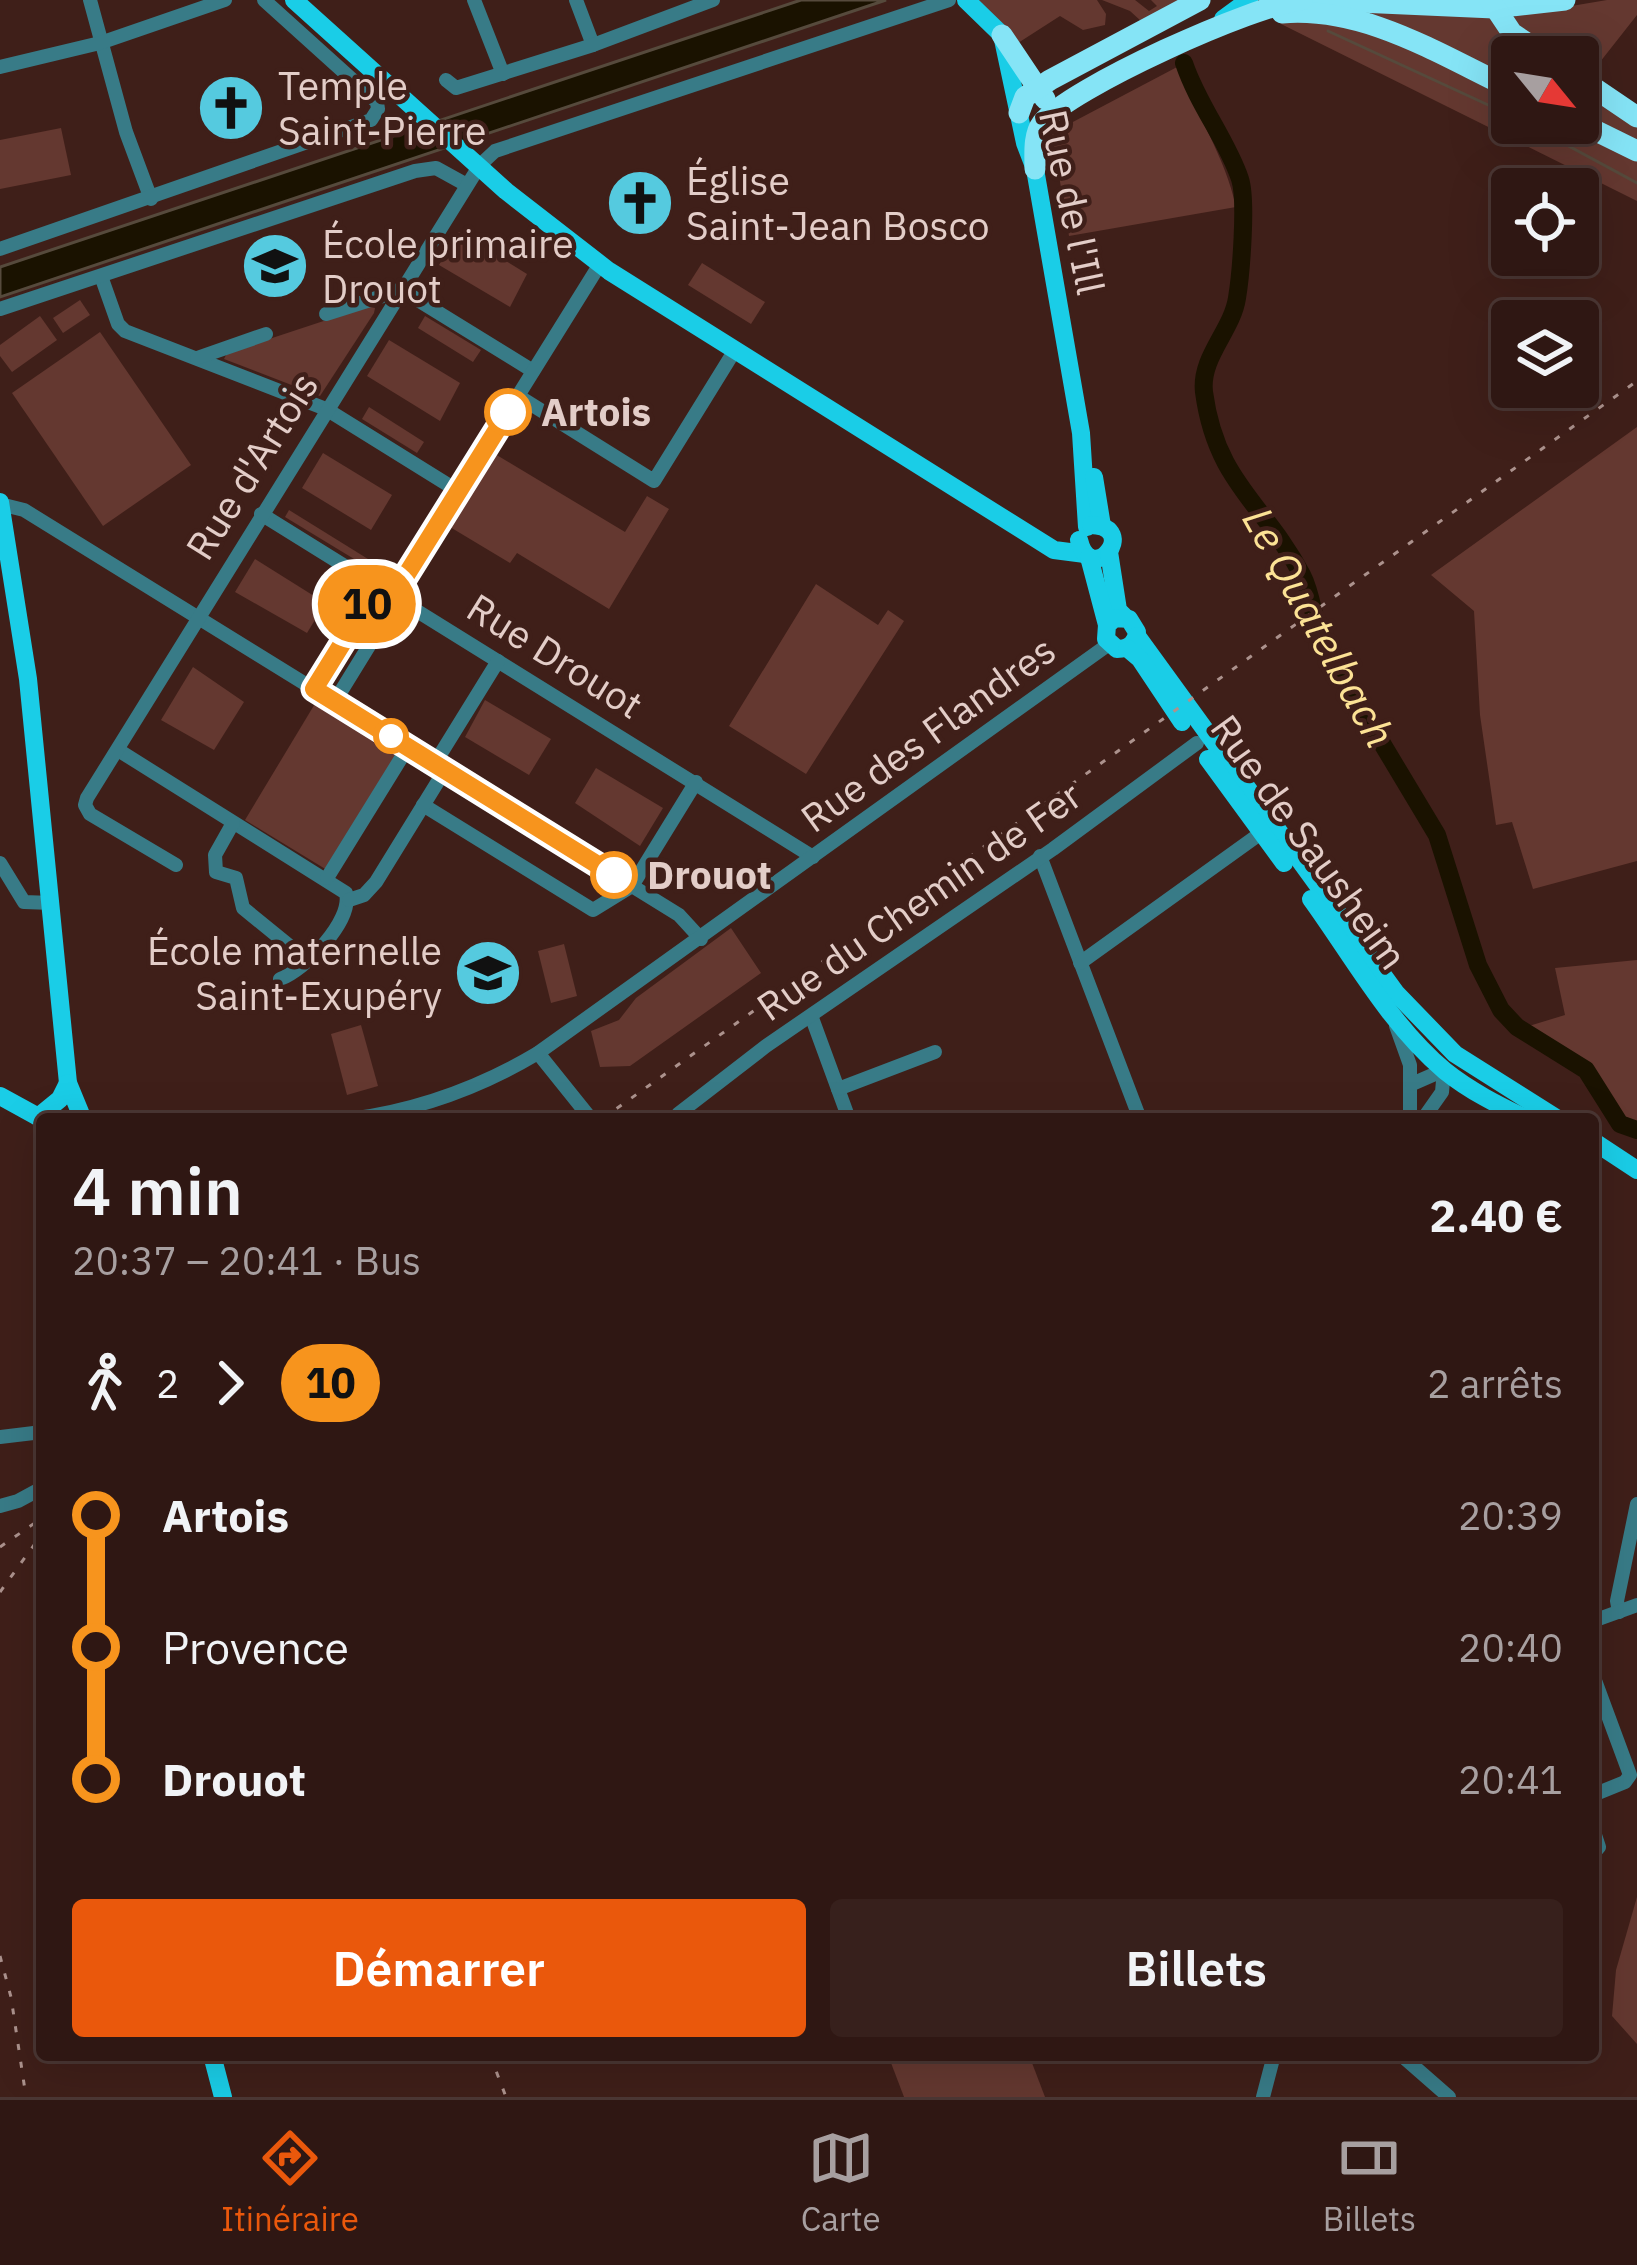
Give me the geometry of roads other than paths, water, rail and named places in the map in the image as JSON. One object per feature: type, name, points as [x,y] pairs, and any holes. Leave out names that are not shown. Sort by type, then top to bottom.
[{"type":"highway","points":[[1018,113],[1035,89],[1199,0]]},
{"type":"highway","points":[[1035,169],[1036,135],[1042,123],[1069,102],[1224,23],[1268,7],[1305,0],[1492,4],[1565,0]]},
{"type":"highway","points":[[1492,4],[1516,36]]},
{"type":"highway","points":[[1224,23],[1287,12],[1346,17],[1381,27],[1491,79]]},
{"type":"highway","points":[[1002,35],[1035,89],[1048,100],[1069,102]]},
{"type":"highway","points":[[1599,91],[1637,117]]},
{"type":"highway","points":[[1599,132],[1637,151]]},
{"type":"main road","points":[[294,0],[459,152],[473,173],[506,191],[600,264],[1061,553],[1092,543]]},
{"type":"main road","points":[[966,0],[1002,35]]},
{"type":"main road","points":[[1224,23],[1249,0]]},
{"type":"main road","name":"Rue de l'Ill","points":[[1002,35],[1035,169],[1081,434],[1092,468],[1092,543],[1121,634]]},
{"type":"main road","points":[[0,503],[28,679],[68,1083],[83,1113]]},
{"type":"main road","name":"Rue de Sausheim","points":[[1121,634],[1202,739],[1386,1005],[1449,1062],[1547,1113]]},
{"type":"main road","name":"Rue de Sausheim","points":[[1266,829],[1471,1090],[1515,1113]]},
{"type":"main road","points":[[46,1113],[60,1100],[68,1083]]},
{"type":"main road","points":[[0,1096],[36,1116]]},
{"type":"main road","points":[[1599,1148],[1637,1170]]},
{"type":"main road","points":[[214,2061],[223,2097]]},
{"type":"main road","points":[[226,2061],[235,2097]]},
{"type":"street","points":[[90,0],[126,132],[152,199]]},
{"type":"street","points":[[0,67],[100,43],[225,0]]},
{"type":"street","points":[[0,249],[364,124],[379,109],[377,102],[264,0]]},
{"type":"street","points":[[474,0],[503,74]]},
{"type":"street","points":[[576,0],[593,45]]},
{"type":"street","points":[[446,80],[456,88],[503,74],[713,0]]},
{"type":"street","points":[[0,308],[415,171],[436,168],[473,173],[495,152],[949,0]]},
{"type":"street","name":"Rue d'Artois","points":[[176,865],[90,814],[85,805],[120,741],[473,173]]},
{"type":"street","points":[[314,689],[368,602],[400,585],[600,264]]},
{"type":"street","points":[[100,276],[125,331],[326,409],[458,491]]},
{"type":"street","points":[[326,314],[397,294],[533,371]]},
{"type":"street","points":[[197,358],[266,334]]},
{"type":"street","points":[[518,396],[654,481],[735,350]]},
{"type":"street","points":[[0,503],[24,510],[680,915],[701,939]]},
{"type":"street","name":"Rue Drouot","points":[[261,514],[813,857]]},
{"type":"street","points":[[335,701],[388,615],[391,593]]},
{"type":"street","name":"Rue des Flandres","points":[[389,1113],[454,1095],[538,1053],[1121,634]]},
{"type":"street","points":[[280,979],[320,950],[350,900],[364,895],[376,882],[423,805],[498,661]]},
{"type":"street","name":"Rue du Chemin de Fer","points":[[679,1113],[766,1046],[1146,783],[1202,739]]},
{"type":"street","points":[[327,878],[408,746]]},
{"type":"street","points":[[118,750],[341,887],[350,900]]},
{"type":"street","points":[[423,805],[590,909],[632,886],[696,782]]},
{"type":"street","points":[[233,823],[215,855],[216,872],[236,878],[242,908],[308,961]]},
{"type":"street","points":[[1079,963],[1266,829]]},
{"type":"street","points":[[1040,856],[1138,1113]]},
{"type":"street","points":[[0,862],[24,902],[52,903]]},
{"type":"street","points":[[1386,1005],[1405,1045],[1412,1084],[1410,1113]]},
{"type":"street","points":[[812,1018],[847,1113]]},
{"type":"street","points":[[838,1089],[935,1052]]},
{"type":"street","points":[[538,1053],[586,1113]]},
{"type":"street","points":[[1412,1084],[1449,1062]]},
{"type":"street","points":[[1428,1113],[1442,1092],[1449,1062]]},
{"type":"street","points":[[568,1095],[576,1113]]},
{"type":"street","points":[[0,1437],[36,1433]]},
{"type":"street","points":[[0,1506],[36,1491]]},
{"type":"street","points":[[1619,1612],[1617,1601],[1637,1504]]},
{"type":"street","points":[[1599,1619],[1637,1605]]},
{"type":"street","points":[[1599,1691],[1630,1775],[1625,1783],[1599,1793]]},
{"type":"street","points":[[1263,2097],[1272,2061]]},
{"type":"street","points":[[1407,2061],[1449,2097]]},
{"type":"waterway","points":[[1328,31],[1491,106]]},
{"type":"waterway","name":"Le Quatelbach","points":[[1184,63],[1242,189],[1237,298],[1204,379],[1219,449],[1288,550],[1309,592],[1323,645],[1437,835],[1478,965],[1501,1010],[1517,1027],[1586,1070],[1620,1124],[1637,1130]]},
{"type":"waterway","points":[[1565,144],[1637,183]]},
{"type":"railway","points":[[610,1113],[1637,381]]},
{"type":"railway","points":[[0,1547],[36,1522]]},
{"type":"railway","points":[[0,1592],[36,1542]]},
{"type":"railway","points":[[0,1956],[26,2097]]},
{"type":"railway","points":[[492,2061],[506,2097]]},
{"type":"place","name":"Temple Saint-Pierre","points":[[231,108]]},
{"type":"place","name":"Église Saint-Jean Bosco","points":[[640,203]]},
{"type":"place","name":"École primaire Drouot","points":[[275,266]]},
{"type":"place","name":"Artois","points":[[508,412]]},
{"type":"place","name":"Drouot","points":[[614,875]]},
{"type":"place","name":"École maternelle Saint-Exupéry","points":[[488,973]]}]
